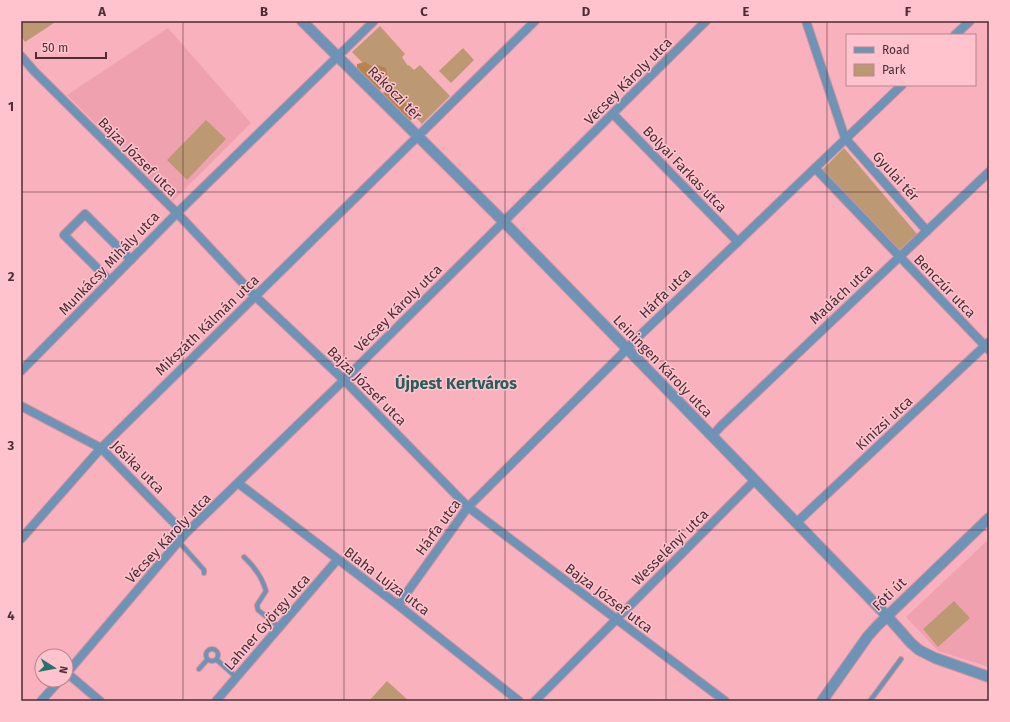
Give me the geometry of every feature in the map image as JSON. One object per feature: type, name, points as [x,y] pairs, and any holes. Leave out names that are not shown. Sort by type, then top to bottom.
[{"type":"street","points":[[302,21],[337,56],[374,21]]},
{"type":"street","name":"Rákóczi tér","points":[[337,56],[418,136],[535,21]]},
{"type":"street","name":"Vécsey Károly utca","points":[[74,664],[185,534],[344,380],[706,21]]},
{"type":"street","points":[[806,21],[845,138]]},
{"type":"street","points":[[956,34],[970,21]]},
{"type":"street","name":"Bajza József utca","points":[[21,56],[34,71],[177,213],[255,296],[344,380],[468,507],[725,701]]},
{"type":"street","name":"Munkácsy Mihály utca","points":[[21,371],[177,213],[337,56]]},
{"type":"street","name":"Hárfa utca","points":[[398,605],[468,507],[627,350],[637,338],[901,86]]},
{"type":"street","name":"Bolyai Farkas utca","points":[[613,114],[738,242]]},
{"type":"street","name":"Leiningen Károly utca","points":[[418,136],[504,222],[755,480],[887,616],[911,643],[919,650],[935,658],[989,677]]},
{"type":"street","name":"Mikszáth Kálmán utca","points":[[21,539],[101,448],[418,136]]},
{"type":"street","name":"Gyulai tér","points":[[845,138],[927,231]]},
{"type":"street","points":[[815,168],[900,257]]},
{"type":"street","name":"Madách utca","points":[[712,436],[989,172]]},
{"type":"street","points":[[110,281],[64,235],[85,214],[131,260]]},
{"type":"street","name":"Benczúr utca","points":[[900,257],[988,346]]},
{"type":"street","name":"Kinizsi utca","points":[[796,523],[988,346]]},
{"type":"street","name":"Jósika utca","points":[[21,406],[101,448],[185,534]]},
{"type":"street","name":"Wesselényi utca","points":[[534,701],[755,480]]},
{"type":"street","name":"Blaha Lujza utca","points":[[238,483],[337,560],[398,605],[519,701]]},
{"type":"street","name":"Fóti út","points":[[822,701],[868,636],[989,518]]},
{"type":"street","name":"Lahner György utca","points":[[216,701],[337,560]]},
{"type":"street","points":[[74,680],[100,701]]},
{"type":"street","points":[[41,701],[53,688]]},
{"type":"lane","points":[[179,541],[204,570],[204,573]]},
{"type":"lane","points":[[244,557],[253,566],[263,582],[266,591],[257,605],[258,610],[279,627]]},
{"type":"lane","points":[[199,669],[207,660],[207,650],[212,648],[216,650],[219,655],[217,660]]},
{"type":"lane","points":[[870,701],[901,659]]},
{"type":"lane","points":[[207,660],[212,662],[217,660]]},
{"type":"lane","points":[[217,660],[236,678]]},
{"type":"shaded area","points":[[168,28],[251,123],[173,201],[67,95]]},
{"type":"shaded area","points":[[365,62],[374,66],[377,65],[386,68],[388,81],[379,91],[357,69],[357,64]]},
{"type":"shaded area","points":[[391,88],[396,89],[401,98],[413,110],[414,115],[410,121],[381,94]]},
{"type":"shaded area","points":[[989,539],[989,667],[938,651],[906,617]]},
{"type":"green space","points":[[21,21],[57,21],[25,42],[21,36]]},
{"type":"green space","points":[[380,26],[405,54],[402,57],[408,66],[409,65],[414,70],[420,65],[450,96],[422,124],[352,52]]},
{"type":"green space","points":[[463,48],[474,60],[451,83],[439,71]]},
{"type":"green space","points":[[206,120],[226,139],[187,180],[167,160]]},
{"type":"green space","points":[[844,148],[917,234],[898,251],[822,170]]},
{"type":"green space","points":[[954,601],[970,618],[938,647],[923,629]]},
{"type":"green space","points":[[387,681],[409,701],[369,701]]},
{"type":"district","name":"Újpest Kertváros","points":[[456,383]]}]
